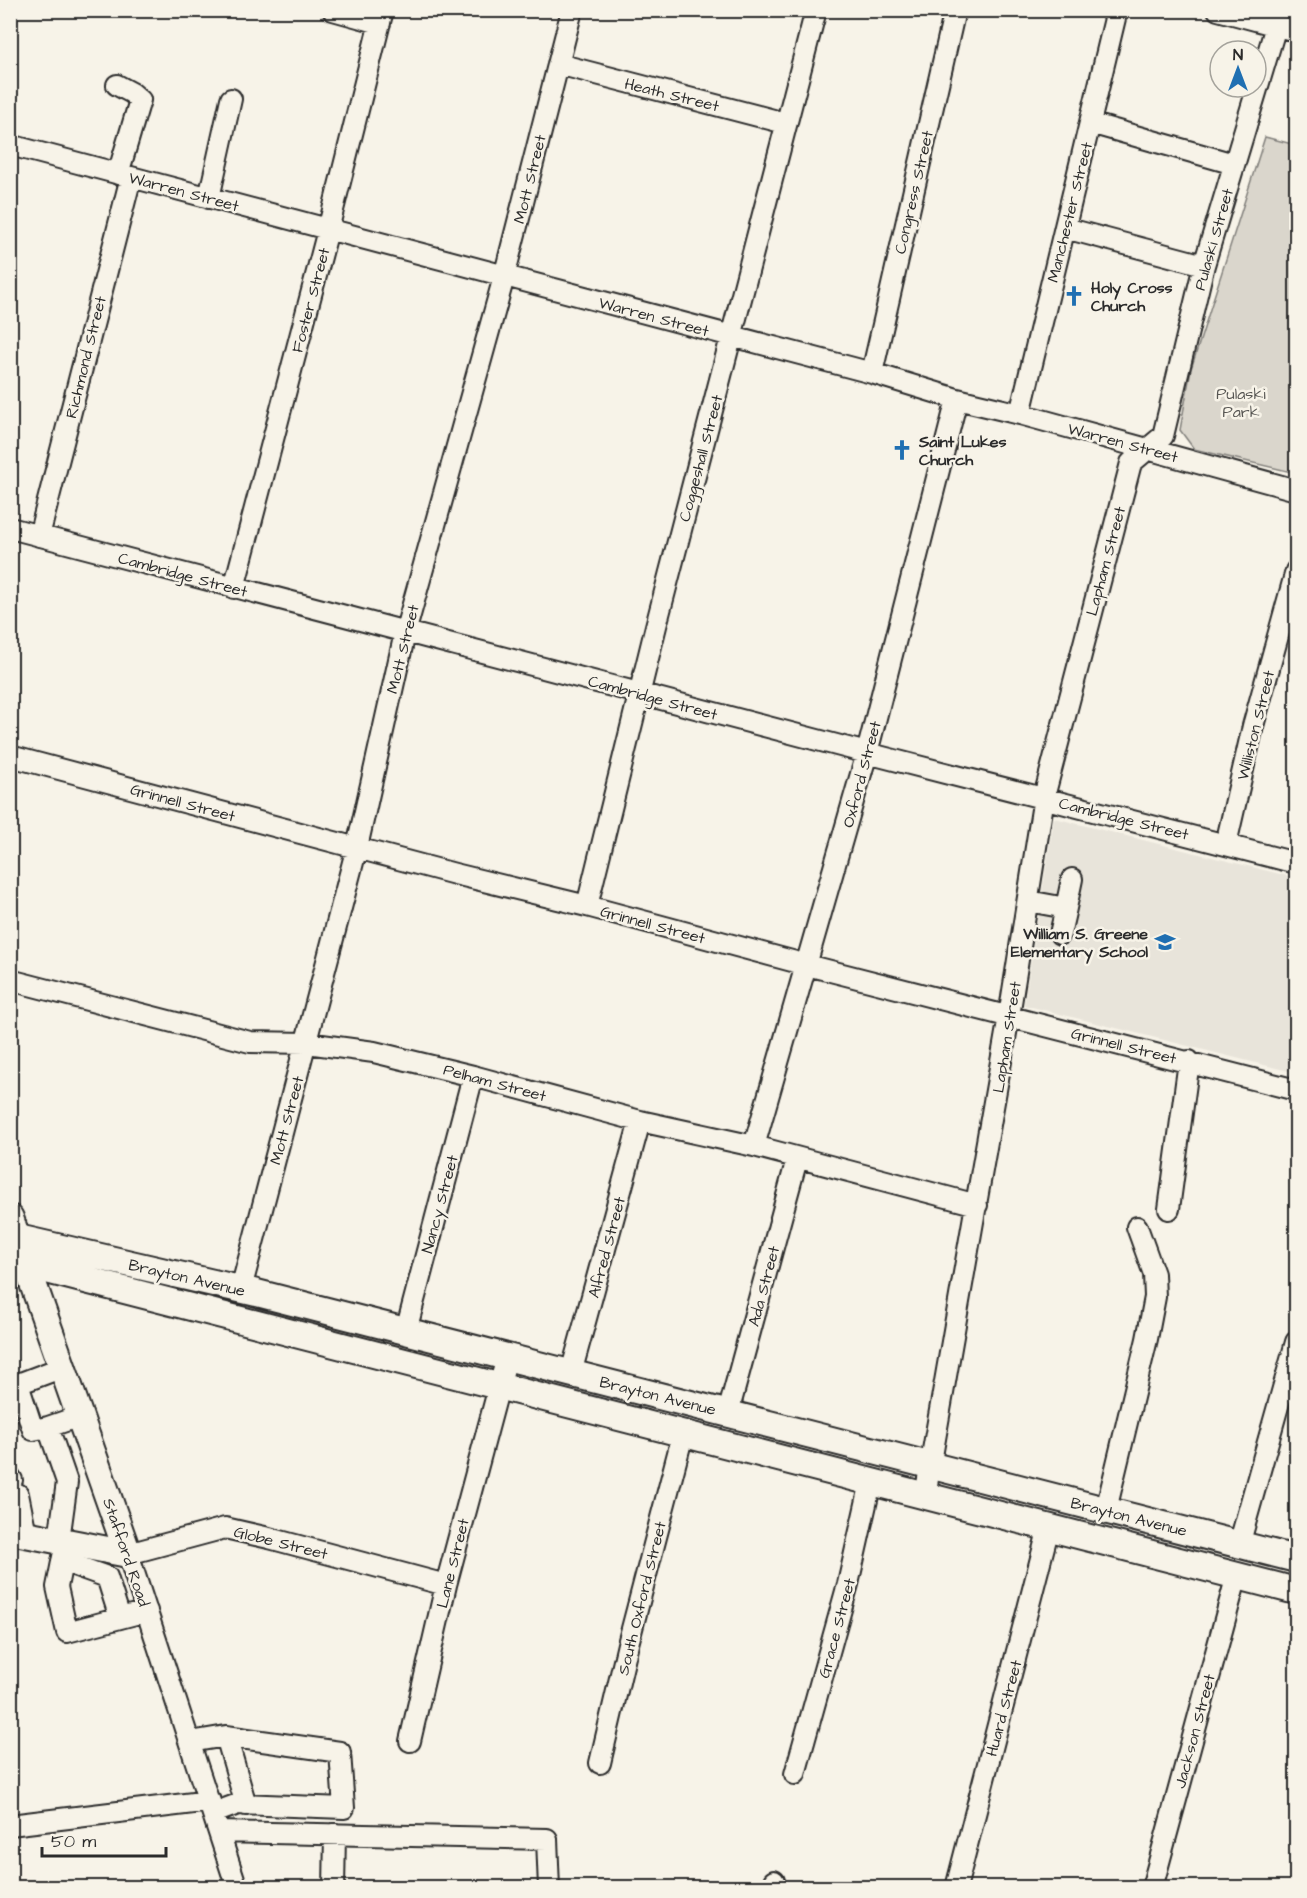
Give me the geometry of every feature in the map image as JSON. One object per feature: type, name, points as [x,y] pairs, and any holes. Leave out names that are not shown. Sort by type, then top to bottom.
[{"type":"main road","name":"Brayton Avenue","points":[[14,1228],[241,1289],[1296,1559]]},
{"type":"main road","name":"Stafford Road","points":[[14,1228],[19,1267],[63,1367],[128,1554]]},
{"type":"main road","name":"Brayton Avenue","points":[[19,1267],[500,1386],[1296,1591]]},
{"type":"main road","name":"Globe Street","points":[[18,1532],[63,1548],[128,1554]]},
{"type":"street","points":[[333,10],[382,17]]},
{"type":"street","name":"Mott Street","points":[[241,1289],[357,847],[405,633],[504,277],[572,10]]},
{"type":"street","name":"Coggeshall Street","points":[[587,906],[639,693],[816,10]]},
{"type":"street","name":"Congress Street","points":[[872,373],[955,10]]},
{"type":"street","name":"Manchester Street","points":[[1020,414],[1117,10]]},
{"type":"street","points":[[1218,10],[1265,19],[1296,31]]},
{"type":"street","name":"Foster Street","points":[[234,588],[382,17]]},
{"type":"street","name":"Pulaski Street","points":[[1148,449],[1163,436],[1204,265],[1234,164],[1265,19]]},
{"type":"street","name":"Heath Street","points":[[558,64],[785,123]]},
{"type":"street","name":"Richmond Street","points":[[39,536],[125,176],[140,100],[117,85]]},
{"type":"street","points":[[209,198],[231,99]]},
{"type":"street","points":[[1090,123],[1234,164]]},
{"type":"street","name":"Warren Street","points":[[10,145],[872,373],[957,399],[1020,414],[1296,490]]},
{"type":"street","points":[[1065,228],[1204,265]]},
{"type":"street","name":"Oxford Street","points":[[754,1146],[867,753],[957,399]]},
{"type":"street","name":"Lapham Street","points":[[925,1496],[977,1205],[1044,797],[1131,463],[1148,449]]},
{"type":"street","name":"Cambridge Street","points":[[10,528],[405,633],[1296,863]]},
{"type":"street","name":"Williston Street","points":[[1226,844],[1253,726],[1296,571]]},
{"type":"street","name":"Grinnell Street","points":[[10,756],[455,874],[587,906],[807,965],[1296,1090]]},
{"type":"street","points":[[1060,934],[1072,879]]},
{"type":"street","points":[[1028,901],[1066,908]]},
{"type":"street","name":"Pelham Street","points":[[10,980],[250,1042],[307,1043],[374,1052],[640,1121],[754,1146],[977,1205]]},
{"type":"street","points":[[1169,1209],[1189,1061]]},
{"type":"street","name":"Nancy Street","points":[[406,1331],[473,1076]]},
{"type":"street","name":"Alfred Street","points":[[572,1373],[640,1121]]},
{"type":"street","name":"Ada Street","points":[[728,1413],[797,1159]]},
{"type":"street","points":[[1106,1510],[1155,1297],[1154,1274],[1137,1227]]},
{"type":"street","points":[[1239,1545],[1296,1342]]},
{"type":"street","name":"Lane Street","points":[[410,1741],[446,1586],[507,1357]]},
{"type":"street","points":[[63,1367],[14,1386],[33,1430],[80,1416]]},
{"type":"street","points":[[48,1427],[66,1482],[63,1548],[57,1587],[66,1632],[147,1611]]},
{"type":"street","name":"South Oxford Street","points":[[600,1763],[628,1644],[683,1434]]},
{"type":"street","name":"Grace Street","points":[[795,1774],[848,1584],[871,1482]]},
{"type":"street","points":[[13,1484],[18,1532]]},
{"type":"street","name":"Huard Street","points":[[956,1887],[1049,1527]]},
{"type":"street","name":"Globe Street","points":[[128,1554],[225,1528],[446,1586]]},
{"type":"street","points":[[63,1548],[107,1577],[120,1618]]},
{"type":"street","name":"Stafford Road","points":[[128,1554],[237,1887]]},
{"type":"street","name":"Jackson Street","points":[[1152,1887],[1237,1575]]},
{"type":"street","points":[[190,1742],[226,1736],[340,1752],[344,1808],[238,1804],[214,1816]]},
{"type":"street","points":[[226,1736],[246,1805]]},
{"type":"street","points":[[10,1825],[214,1816],[335,1834],[547,1839],[549,1887]]},
{"type":"street","points":[[334,1887],[335,1834]]},
{"type":"shaded area","name":"William S. Greene Elementary School","points":[[1054,818],[1296,878],[1296,1073],[1024,1005]]},
{"type":"green space","name":"Pulaski Park","points":[[1265,137],[1296,145],[1296,473],[1194,449],[1180,430],[1191,369]]},
{"type":"place","name":"Holy Cross Church","points":[[1074,296]]},
{"type":"place","name":"Saint Lukes Church","points":[[902,450]]},
{"type":"place","name":"William S. Greene Elementary School","points":[[1165,942]]}]
